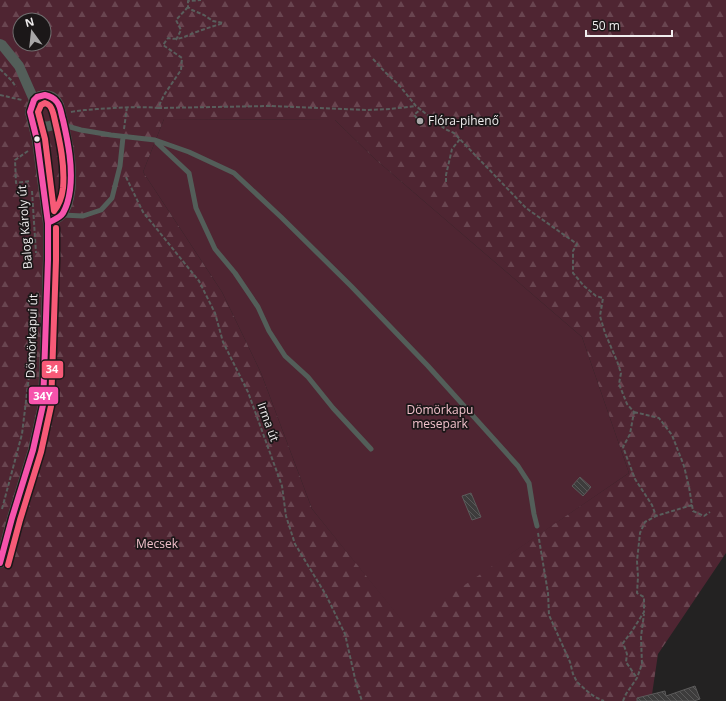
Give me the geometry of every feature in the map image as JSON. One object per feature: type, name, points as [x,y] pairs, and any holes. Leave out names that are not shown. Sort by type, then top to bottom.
[{"type":"street","points":[[0,44],[19,66],[34,100],[44,95],[53,97],[65,118],[72,173],[70,193],[62,215],[48,223]]},
{"type":"street","name":"Dömörkapui út","points":[[0,563],[33,450],[43,405],[48,282],[48,223],[37,140],[30,112],[34,100]]},
{"type":"street","points":[[32,122],[44,127],[49,127],[65,118]]},
{"type":"lane","points":[[65,118],[89,131],[123,137],[155,140],[189,152],[234,173],[351,286],[428,366],[518,466],[529,483],[537,526]]},
{"type":"lane","points":[[62,215],[83,216],[101,210],[112,198],[120,166],[123,137]]},
{"type":"lane","points":[[155,140],[189,173],[196,208],[215,249],[235,273],[258,307],[269,331],[285,356],[308,377],[333,408],[371,450]]},
{"type":"path","points":[[176,40],[181,30],[176,20],[188,7],[188,1],[201,0]]},
{"type":"path","points":[[158,108],[164,95],[181,70],[182,58],[163,45],[168,38],[176,40],[187,37],[223,23],[213,21],[188,7]]},
{"type":"path","points":[[373,59],[416,106],[445,129],[454,133],[526,208],[577,244],[573,251],[573,273],[584,286],[596,296],[603,298],[600,316],[621,373],[619,384],[628,404],[634,412],[659,418],[672,435],[684,466],[693,510],[704,516],[710,512]]},
{"type":"path","points":[[0,69],[16,87]]},
{"type":"path","points":[[0,95],[22,100],[19,94]]},
{"type":"path","points":[[65,118],[78,110],[140,106],[158,108],[270,106],[390,110],[416,106]]},
{"type":"path","points":[[123,137],[127,107]]},
{"type":"path","points":[[417,118],[414,115],[421,109]]},
{"type":"path","points":[[446,182],[446,175],[452,149],[460,139]]},
{"type":"path","points":[[28,159],[28,151],[15,160],[16,183],[31,182]]},
{"type":"path","name":"Irma út","points":[[120,166],[143,212],[199,281],[215,313],[223,342],[248,392],[282,486],[286,516],[295,544],[326,595],[345,634],[356,683],[362,701]]},
{"type":"path","name":"Balog Károly út","points":[[32,190],[37,258]]},
{"type":"path","points":[[2,511],[22,434],[34,331]]},
{"type":"path","points":[[634,412],[630,434],[623,447],[635,479],[652,505],[656,516]]},
{"type":"path","points":[[623,701],[637,678],[642,664],[641,637],[644,597],[637,593],[637,561],[640,534],[645,522],[656,516],[692,506]]},
{"type":"path","points":[[537,526],[548,593],[550,615],[577,682],[587,692],[604,701]]},
{"type":"path","points":[[637,678],[626,662],[627,654],[622,643],[632,631],[644,612]]},
{"type":"green space","name":"Mecsek","points":[[0,0],[726,0],[726,553],[658,654],[651,701],[0,701]],"holes":[[[164,119],[335,120],[375,159],[582,337],[629,473],[406,625],[312,509],[261,373],[222,292],[143,172]]]},
{"type":"green space","name":"Dömörkapu mesepark","points":[[164,119],[335,120],[375,159],[582,337],[629,473],[406,626],[312,509],[261,373],[222,292],[143,172]]},
{"type":"building","points":[[580,477],[591,487],[583,496],[572,486]]},
{"type":"building","points":[[471,493],[481,517],[472,520],[462,496]]},
{"type":"building","points":[[695,686],[700,699],[694,701],[637,701],[637,698],[665,691],[666,696]]},
{"type":"transit line","name":"34Y","points":[[45,95],[55,99],[60,108],[65,128],[71,172],[68,202],[63,213],[48,223],[37,140],[30,112],[34,100],[37,97],[45,95]]},
{"type":"transit line","name":"34","points":[[45,103],[52,109],[63,162],[63,191],[59,203],[54,211],[45,139],[38,112],[41,105],[45,103]]},
{"type":"transit line","name":"34Y","points":[[0,563],[33,450],[43,405],[48,223]]},
{"type":"transit line","name":"34","points":[[8,565],[41,452],[51,406],[56,228]]},
{"type":"place","name":"Flóra-pihenő","points":[[420,121]]}]
